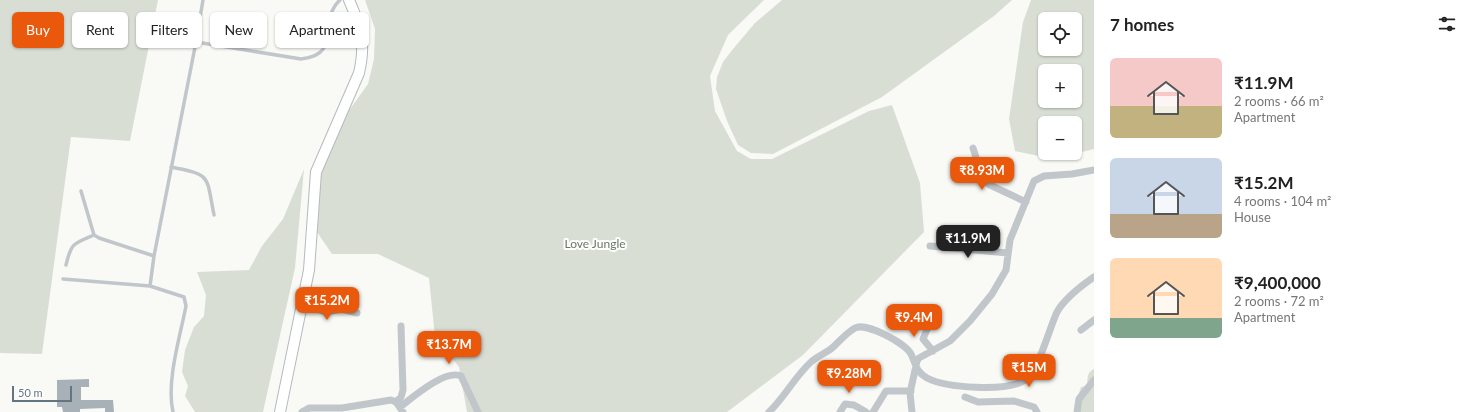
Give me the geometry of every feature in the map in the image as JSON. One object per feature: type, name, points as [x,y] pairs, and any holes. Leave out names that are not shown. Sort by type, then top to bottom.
[{"type":"street","points":[[280,412],[312,250],[316,172],[359,73],[363,57],[363,43],[359,23],[349,0]]},
{"type":"street","points":[[973,148],[983,179],[990,185],[1026,202]]},
{"type":"street","points":[[912,412],[911,391],[915,366],[919,358],[933,352],[950,341],[960,332],[992,294],[1006,270],[1010,240],[1026,202],[1031,185],[1038,178],[1094,170]]},
{"type":"street","points":[[930,246],[1008,253]]},
{"type":"street","points":[[769,412],[812,361],[831,349],[856,328],[870,329],[890,338],[910,353],[915,366],[928,378],[961,387],[984,387],[1015,383],[1025,380],[1038,362],[1058,311],[1079,288],[1094,277]]},
{"type":"street","points":[[302,305],[326,312],[342,309],[357,313]]},
{"type":"street","points":[[931,320],[923,339],[933,352]]},
{"type":"street","points":[[1081,330],[1094,320]]},
{"type":"street","points":[[400,326],[403,390],[400,407]]},
{"type":"street","points":[[400,407],[444,376],[457,374],[461,376],[478,412]]},
{"type":"street","points":[[1077,412],[1079,399],[1094,380]]},
{"type":"street","points":[[873,412],[886,391],[893,389],[911,391]]},
{"type":"street","points":[[965,397],[978,402],[1014,401],[1034,407],[1036,412]]},
{"type":"street","points":[[302,412],[309,408],[342,408],[384,401],[400,407]]},
{"type":"street","points":[[840,412],[845,404],[849,403],[866,412]]},
{"type":"lane","points":[[201,12],[203,0]]},
{"type":"lane","points":[[202,43],[301,59],[313,58],[321,54],[325,46],[332,11],[334,5],[340,0]]},
{"type":"lane","points":[[150,286],[154,256],[195,48]]},
{"type":"lane","points":[[171,167],[198,172],[203,176],[207,181],[214,215]]},
{"type":"lane","points":[[81,191],[94,235],[154,256]]},
{"type":"lane","points":[[66,265],[70,248],[74,244],[94,235]]},
{"type":"lane","points":[[63,279],[150,286],[184,297],[186,301],[171,388],[171,403],[173,412]]},
{"type":"green space","points":[[0,0],[158,0],[156,12],[136,12],[136,48],[148,48],[130,141],[71,137],[42,354],[0,353]]},
{"type":"green space","name":"Love Jungle","points":[[365,0],[764,0],[728,35],[710,76],[715,111],[737,151],[751,159],[772,159],[869,111],[892,105],[920,183],[924,232],[803,355],[727,412],[467,412],[459,367],[435,337],[429,278],[378,254],[332,254],[317,232],[318,181],[342,120],[368,84],[374,59],[375,29]]},
{"type":"green space","points":[[782,0],[1012,0],[994,16],[882,97],[773,154],[751,153],[738,145],[727,121],[716,89],[717,77],[723,62],[733,49],[755,23]]},
{"type":"green space","points":[[1031,0],[1094,0],[1094,149],[1082,152],[1082,116],[1038,116],[1038,156],[1015,151],[1009,119],[1023,22]]},
{"type":"green space","points":[[304,169],[295,268],[263,412],[195,412],[185,396],[188,386],[182,372],[185,350],[194,327],[204,316],[206,295],[197,272],[249,270],[262,246],[283,219]]},
{"type":"green space","points":[[1094,369],[1094,412],[1080,412],[1078,396],[1081,387],[1087,386],[1089,374]]},
{"type":"building","points":[[89,379],[89,387],[81,387],[81,400],[113,400],[114,412],[105,412],[105,408],[80,409],[80,412],[63,412],[62,407],[57,407],[57,380]]}]
